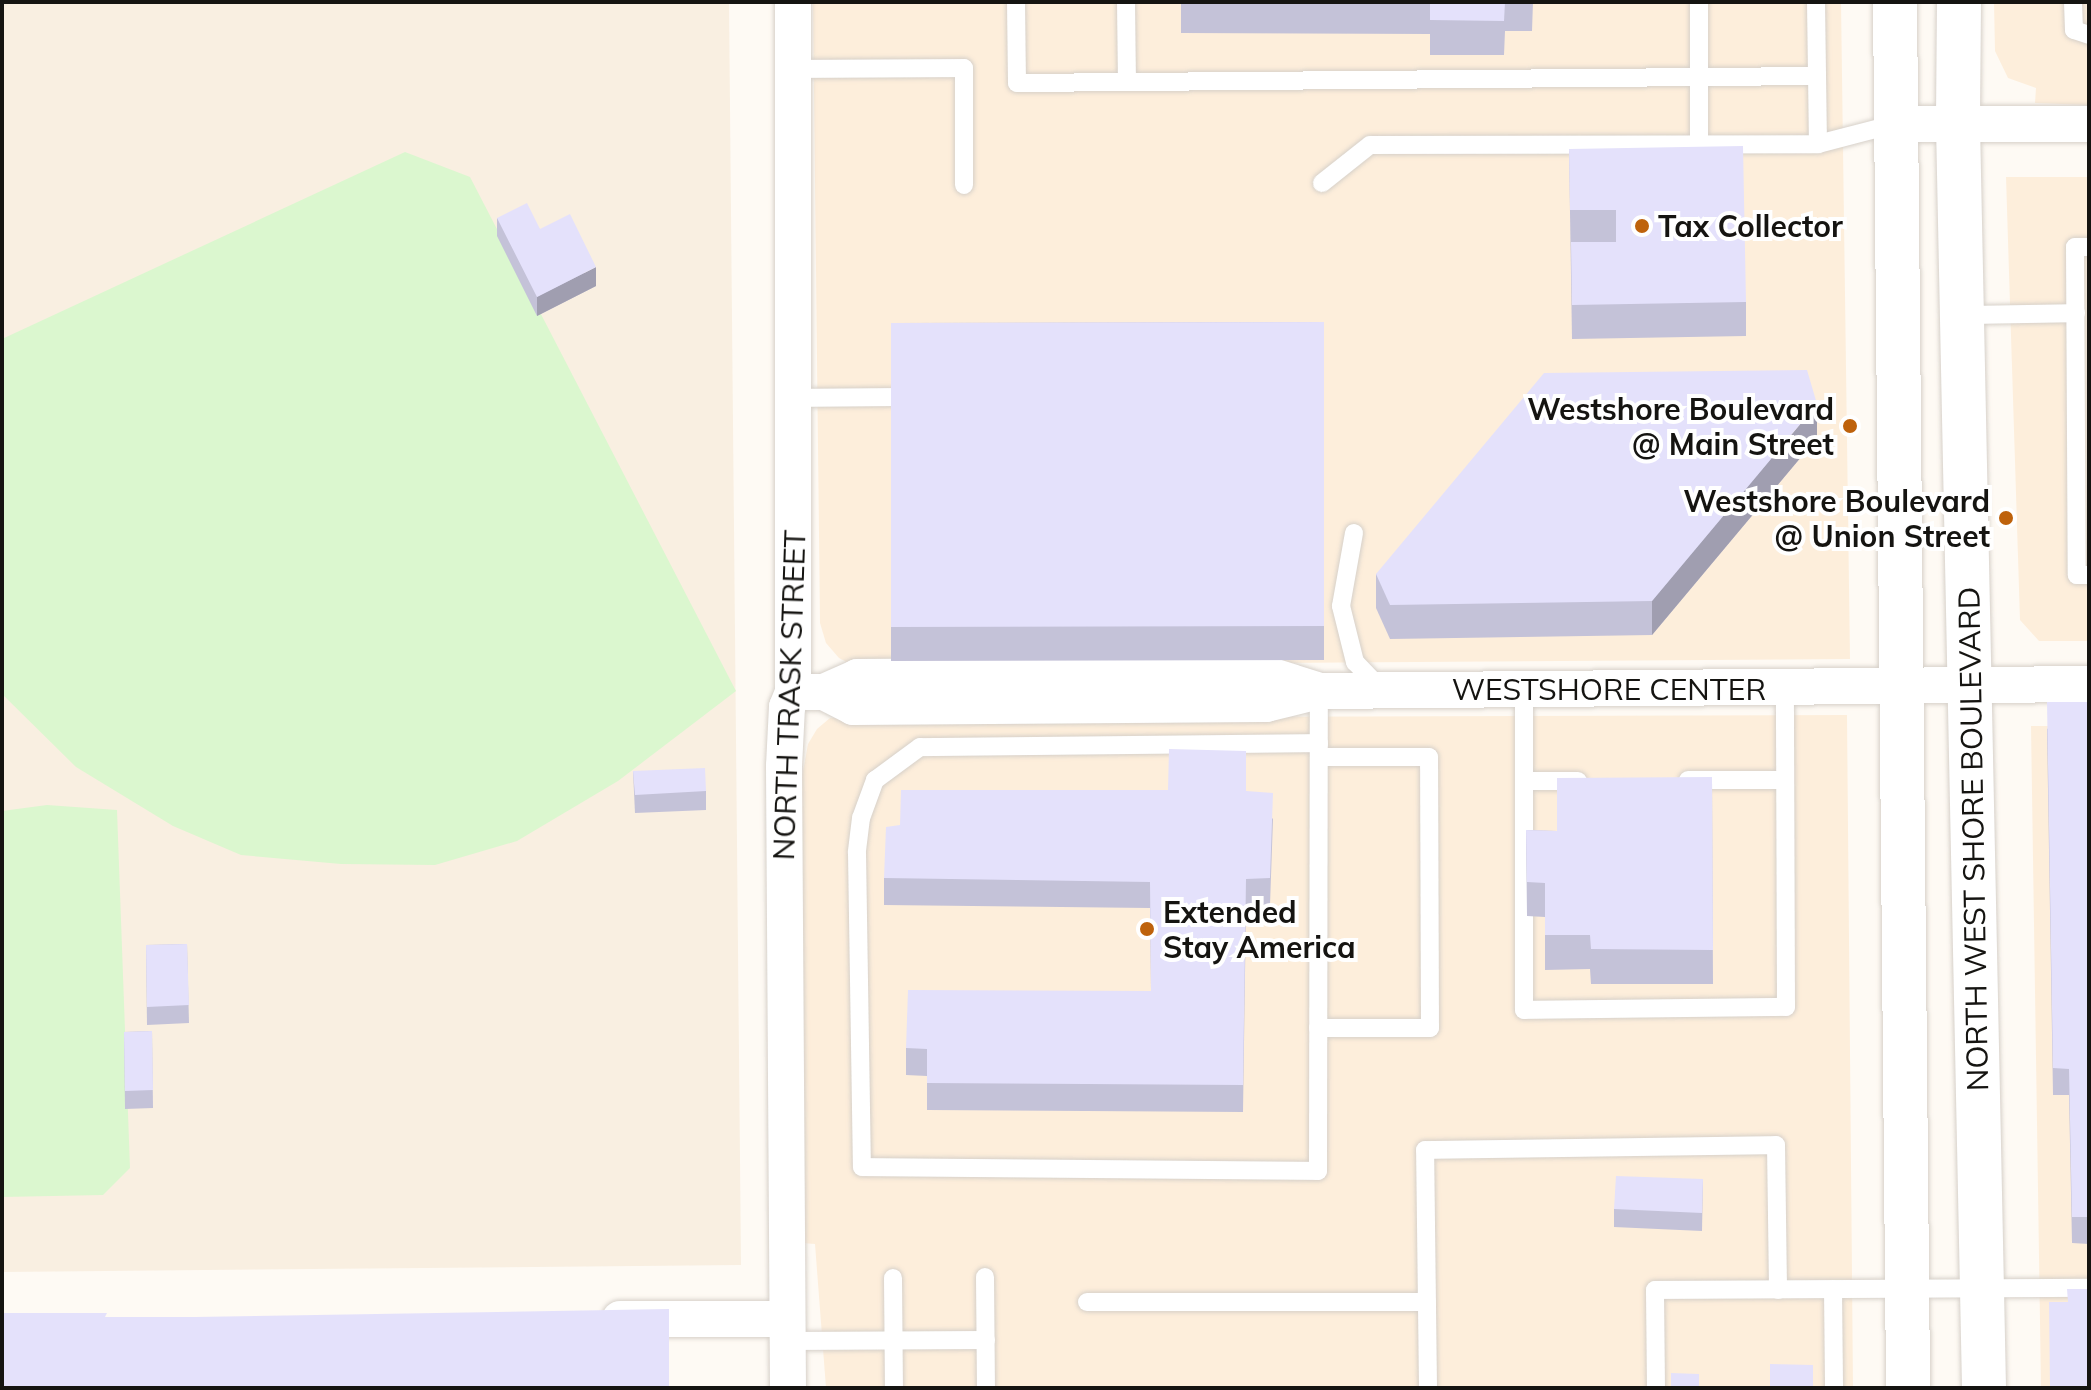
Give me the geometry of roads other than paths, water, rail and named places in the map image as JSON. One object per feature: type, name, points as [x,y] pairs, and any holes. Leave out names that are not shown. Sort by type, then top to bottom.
[{"type":"main road","points":[[1895,2],[1899,687],[1908,1388]]},
{"type":"main road","name":"NORTH WEST SHORE BOULEVARD","points":[[1959,2],[1958,125],[1984,1388]]},
{"type":"street","name":"NORTH TRASK STREET","points":[[788,1388],[784,766],[787,707],[808,692],[795,398],[793,2]]},
{"type":"street","points":[[1897,124],[2089,124]]},
{"type":"street","name":"WESTSHORE CENTER","points":[[808,692],[857,677],[1125,715],[1266,674],[1319,691],[2089,684]]},
{"type":"street","points":[[582,1319],[786,1330]]},
{"type":"lane","points":[[1016,2],[1017,83],[1817,76]]},
{"type":"lane","points":[[1126,2],[1127,82]]},
{"type":"lane","points":[[1699,2],[1699,145]]},
{"type":"lane","points":[[1816,2],[1818,144]]},
{"type":"lane","points":[[2073,2],[2081,33]]},
{"type":"lane","points":[[794,69],[964,68],[964,185]]},
{"type":"lane","points":[[1322,183],[1370,145],[1818,144],[1897,124]]},
{"type":"lane","points":[[2089,247],[2075,247],[2077,575],[2089,575]]},
{"type":"lane","points":[[1964,315],[2076,313]]},
{"type":"lane","points":[[795,398],[891,397]]},
{"type":"lane","points":[[1354,533],[1341,606],[1355,662],[1382,690]]},
{"type":"lane","points":[[1524,690],[1524,1010],[1786,1007],[1785,687]]},
{"type":"lane","points":[[1318,1028],[1430,1028],[1429,757],[1319,750],[1125,715],[920,747],[875,780],[861,818],[857,853],[862,1167],[1318,1171],[1318,1028],[1319,750],[1319,691]]},
{"type":"lane","points":[[1662,780],[1785,780]]},
{"type":"lane","points":[[1524,781],[1601,781]]},
{"type":"lane","points":[[1428,1388],[1425,1150],[1776,1145],[1778,1290]]},
{"type":"lane","points":[[985,1277],[986,1388]]},
{"type":"lane","points":[[893,1278],[894,1388]]},
{"type":"lane","points":[[1656,1388],[1655,1290],[2089,1288]]},
{"type":"lane","points":[[1833,1289],[1834,1388]]},
{"type":"lane","points":[[1087,1302],[1427,1302]]},
{"type":"lane","points":[[786,1330],[893,1340],[986,1340]]},
{"type":"place","name":"Tax Collector","points":[[1642,226]]},
{"type":"place","name":"Westshore Boulevard @ Main Street","points":[[1850,426]]},
{"type":"place","name":"Westshore Boulevard @ Union Street","points":[[2006,518]]},
{"type":"place","name":"Extended Stay America","points":[[1147,929]]}]
